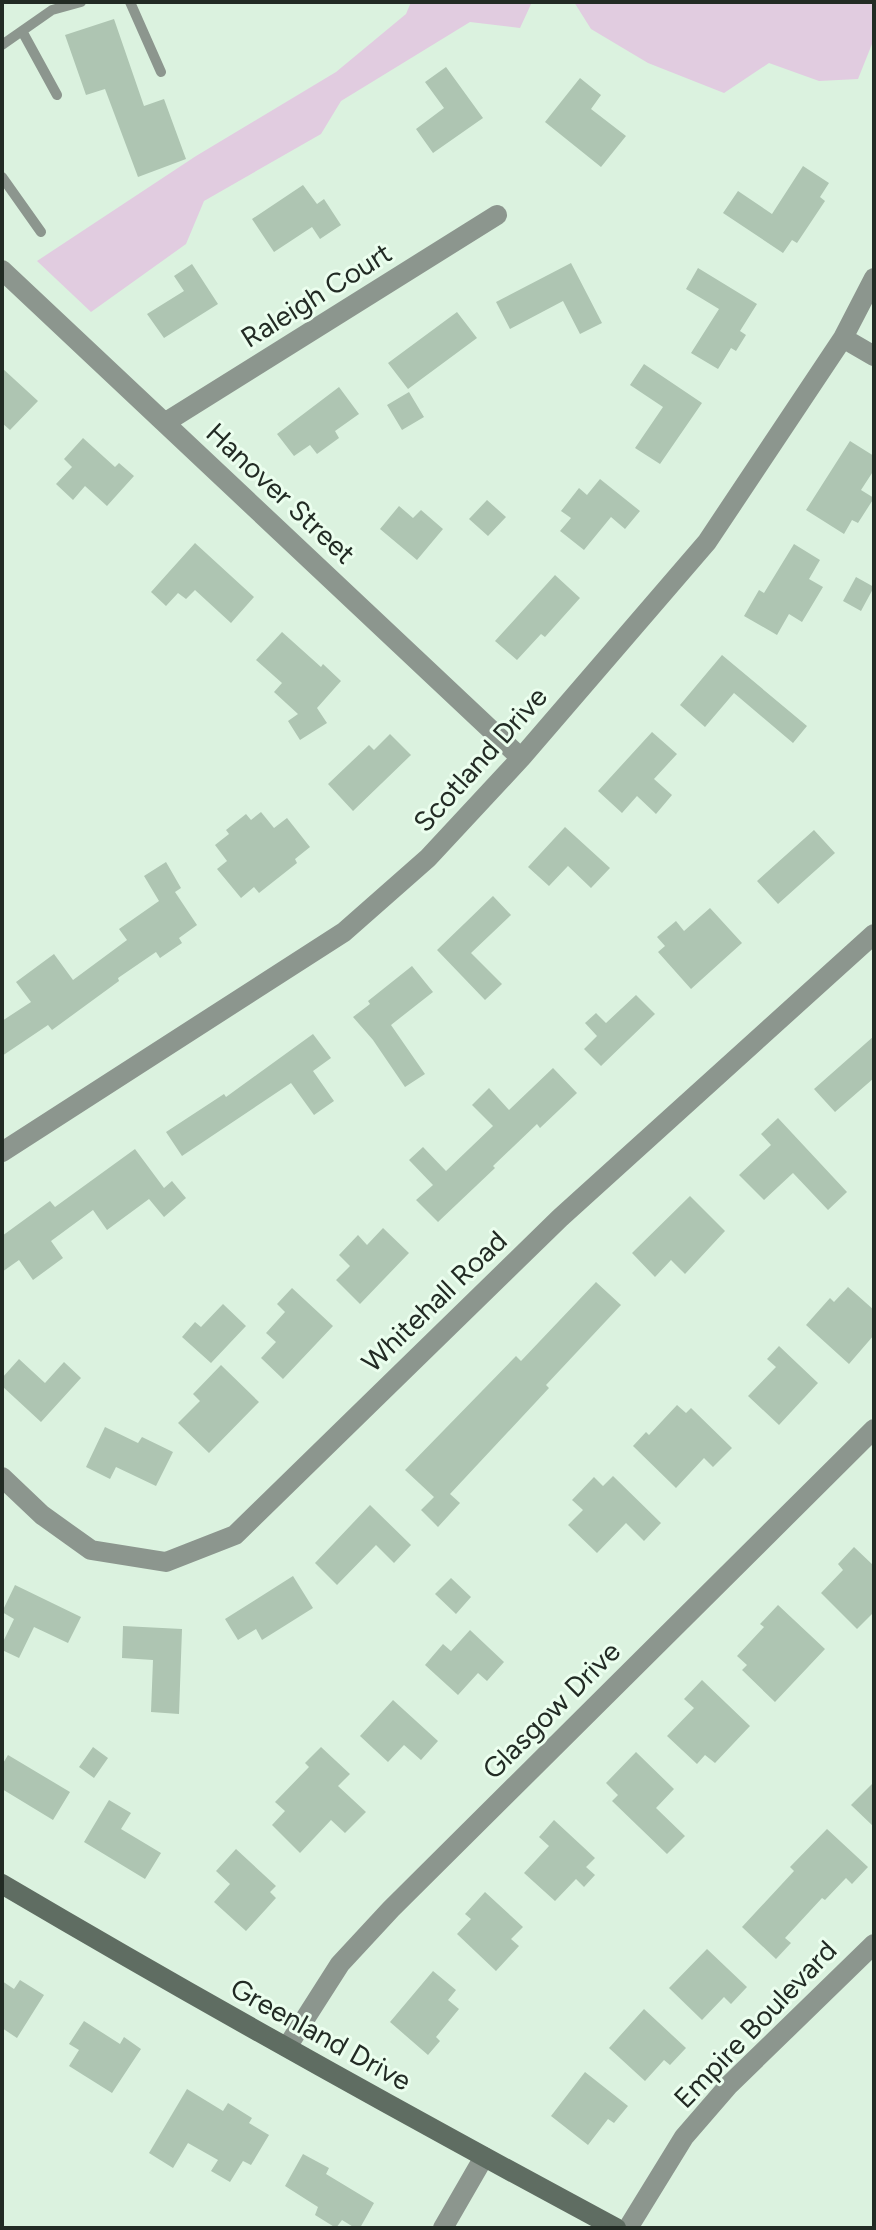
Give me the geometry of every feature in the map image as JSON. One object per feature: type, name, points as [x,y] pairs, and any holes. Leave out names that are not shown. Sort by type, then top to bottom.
[{"type":"street","name":"Raleigh Court","points":[[166,422],[497,215]]},
{"type":"street","name":"Hanover Street","points":[[2,270],[521,758]]},
{"type":"street","name":"Scotland Drive","points":[[2,1152],[344,932],[428,858],[521,758],[707,542],[843,338],[874,278]]},
{"type":"street","points":[[843,338],[874,356]]},
{"type":"street","name":"Whitehall Road","points":[[2,1477],[42,1515],[91,1550],[166,1562],[235,1535],[560,1218],[874,934]]},
{"type":"street","name":"Glasgow Drive","points":[[287,2047],[340,1964],[391,1909],[874,1429]]},
{"type":"street","name":"Greenland Drive","points":[[2,1884],[287,2047],[616,2228]]},
{"type":"street","name":"Empire Boulevard","points":[[628,2228],[684,2137],[729,2085],[874,1944]]},
{"type":"street","points":[[443,2228],[484,2157]]},
{"type":"lane","points":[[2,45],[52,10],[81,2]]},
{"type":"lane","points":[[130,2],[161,72]]},
{"type":"lane","points":[[22,31],[57,95]]},
{"type":"lane","points":[[2,177],[41,232]]},
{"type":"shaded area","points":[[411,2],[532,2],[520,28],[470,22],[341,101],[321,134],[204,201],[186,244],[91,312],[37,261],[196,156],[336,72],[406,14]]},
{"type":"shaded area","points":[[574,2],[874,2],[874,39],[858,79],[819,81],[769,63],[724,93],[648,63],[591,29]]},
{"type":"building","points":[[114,19],[144,106],[164,99],[186,159],[138,177],[105,89],[86,95],[65,35]]},
{"type":"building","points":[[446,67],[483,118],[433,153],[416,129],[444,108],[425,82]]},
{"type":"building","points":[[580,78],[601,95],[591,109],[626,136],[601,167],[545,122]]},
{"type":"building","points":[[803,166],[829,183],[820,197],[825,201],[797,243],[792,240],[783,253],[723,213],[738,191],[772,214]]},
{"type":"building","points":[[303,185],[317,204],[324,199],[341,225],[320,239],[312,227],[274,252],[252,219]]},
{"type":"building","points":[[571,263],[602,323],[580,334],[563,301],[510,329],[496,302]]},
{"type":"building","points":[[192,264],[218,304],[164,338],[147,314],[184,291],[174,276]]},
{"type":"building","points":[[698,268],[757,304],[740,331],[746,335],[736,351],[731,348],[718,369],[691,353],[719,309],[686,289]]},
{"type":"building","points":[[457,312],[477,338],[408,389],[388,363]]},
{"type":"building","points":[[644,364],[702,403],[660,464],[635,448],[663,407],[630,385]]},
{"type":"building","points":[[2,368],[38,401],[10,430],[2,423]]},
{"type":"building","points":[[339,387],[359,414],[335,431],[339,438],[317,454],[310,445],[294,456],[277,434]]},
{"type":"building","points":[[409,392],[424,417],[402,430],[387,405]]},
{"type":"building","points":[[83,438],[115,467],[119,463],[134,476],[107,506],[85,486],[73,500],[56,484],[72,467],[64,459]]},
{"type":"building","points":[[850,441],[874,456],[874,470],[861,490],[874,498],[858,523],[852,520],[844,534],[806,510]]},
{"type":"building","points":[[600,479],[640,511],[625,529],[611,517],[584,550],[560,531],[571,518],[561,511],[579,488],[587,495]]},
{"type":"building","points":[[487,500],[506,517],[488,536],[469,519]]},
{"type":"building","points":[[399,506],[413,518],[421,510],[443,529],[417,560],[380,529]]},
{"type":"building","points":[[195,543],[254,597],[231,623],[195,590],[186,599],[178,593],[166,606],[151,592]]},
{"type":"building","points":[[794,544],[820,560],[809,579],[823,587],[802,622],[789,614],[777,635],[744,616],[759,590],[764,593]]},
{"type":"building","points":[[555,575],[580,598],[545,637],[541,634],[517,660],[495,641]]},
{"type":"building","points":[[856,577],[874,587],[861,611],[843,601]]},
{"type":"building","points":[[282,632],[341,681],[317,708],[327,723],[300,740],[288,721],[298,714],[274,692],[282,683],[256,660]]},
{"type":"building","points":[[722,655],[807,726],[793,743],[734,693],[705,727],[680,705]]},
{"type":"building","points":[[652,732],[677,754],[654,779],[672,795],[656,814],[637,796],[622,813],[598,791]]},
{"type":"building","points":[[390,734],[411,755],[353,811],[328,784],[369,745],[374,750]]},
{"type":"building","points":[[261,812],[274,828],[287,818],[310,847],[295,859],[297,863],[259,893],[254,887],[241,898],[217,869],[227,861],[215,845],[229,834],[226,830],[246,814],[251,820]]},
{"type":"building","points":[[565,827],[610,868],[591,888],[568,866],[549,886],[528,867]]},
{"type":"building","points":[[814,830],[835,853],[778,904],[757,881]]},
{"type":"building","points":[[166,862],[181,888],[175,892],[197,925],[179,938],[182,943],[160,958],[156,952],[52,1030],[48,1025],[2,1056],[2,1021],[31,1002],[16,982],[54,954],[73,980],[127,940],[119,929],[159,901],[144,876]]},
{"type":"building","points":[[493,896],[511,915],[471,953],[502,984],[485,1000],[437,950]]},
{"type":"building","points":[[710,908],[742,943],[691,989],[658,952],[665,946],[657,937],[676,921],[684,931]]},
{"type":"building","points":[[412,966],[433,992],[391,1025],[425,1074],[405,1087],[353,1017]]},
{"type":"building","points":[[636,995],[655,1014],[601,1066],[584,1049],[597,1036],[585,1023],[596,1013],[606,1023]]},
{"type":"building","points":[[313,1034],[331,1058],[313,1071],[334,1101],[314,1115],[291,1083],[182,1156],[166,1132],[224,1094],[226,1097]]},
{"type":"building","points":[[874,1036],[874,1078],[835,1112],[814,1089]]},
{"type":"building","points":[[553,1068],[577,1093],[540,1128],[537,1124],[438,1222],[416,1200],[433,1185],[409,1160],[423,1147],[446,1171],[493,1126],[472,1105],[489,1088],[509,1110]]},
{"type":"building","points":[[778,1118],[847,1192],[828,1210],[793,1173],[764,1200],[739,1175],[771,1145],[761,1134]]},
{"type":"building","points":[[135,1149],[164,1188],[172,1181],[186,1198],[164,1217],[149,1199],[107,1230],[93,1210],[51,1241],[63,1258],[33,1280],[19,1260],[2,1272],[2,1236],[50,1201],[55,1207]]},
{"type":"building","points":[[690,1196],[725,1231],[685,1274],[671,1260],[655,1277],[632,1253]]},
{"type":"building","points":[[383,1228],[409,1253],[360,1304],[336,1280],[350,1266],[339,1255],[358,1235],[367,1245]]},
{"type":"building","points":[[596,1282],[621,1305],[450,1494],[460,1503],[438,1527],[421,1510],[434,1497],[405,1470],[516,1356],[521,1361]]},
{"type":"building","points":[[848,1287],[874,1310],[874,1335],[849,1364],[806,1325],[830,1298],[834,1302]]},
{"type":"building","points":[[292,1288],[333,1326],[283,1379],[261,1358],[276,1342],[266,1333],[285,1312],[277,1304]]},
{"type":"building","points":[[223,1304],[246,1326],[211,1363],[182,1337],[195,1322],[201,1327]]},
{"type":"building","points":[[779,1346],[818,1383],[779,1425],[748,1396],[776,1367],[767,1359]]},
{"type":"building","points":[[19,1359],[45,1383],[64,1362],[81,1378],[41,1422],[2,1386],[2,1378]]},
{"type":"building","points":[[221,1365],[259,1402],[209,1453],[178,1423],[200,1401],[193,1394]]},
{"type":"building","points":[[677,1405],[686,1413],[691,1408],[732,1448],[713,1467],[704,1458],[676,1488],[633,1446],[646,1432],[649,1435]]},
{"type":"building","points":[[105,1427],[138,1443],[142,1437],[173,1452],[156,1486],[116,1467],[110,1479],[86,1467]]},
{"type":"building","points":[[613,1476],[661,1523],[644,1541],[626,1523],[597,1553],[568,1525],[583,1510],[572,1500],[594,1477],[603,1486]]},
{"type":"building","points":[[370,1505],[411,1545],[394,1563],[376,1545],[337,1585],[315,1563]]},
{"type":"building","points":[[854,1547],[874,1566],[874,1612],[857,1629],[821,1593],[843,1570],[838,1564]]},
{"type":"building","points":[[293,1576],[313,1608],[262,1640],[256,1629],[238,1640],[225,1619]]},
{"type":"building","points":[[451,1578],[471,1597],[456,1614],[435,1594]]},
{"type":"building","points":[[15,1585],[81,1617],[68,1643],[34,1627],[19,1658],[2,1650],[14,1619],[2,1612]]},
{"type":"building","points":[[778,1605],[825,1649],[775,1702],[742,1670],[747,1665],[737,1656],[764,1627],[760,1624]]},
{"type":"building","points":[[123,1626],[182,1629],[179,1714],[151,1712],[153,1660],[122,1658]]},
{"type":"building","points":[[470,1630],[504,1662],[487,1681],[478,1673],[458,1695],[425,1665],[443,1644],[451,1651]]},
{"type":"building","points":[[702,1680],[750,1726],[715,1763],[705,1755],[697,1764],[667,1736],[694,1708],[684,1699]]},
{"type":"building","points":[[393,1700],[438,1741],[421,1760],[404,1745],[388,1762],[360,1736]]},
{"type":"building","points":[[93,1747],[108,1758],[94,1778],[79,1767]]},
{"type":"building","points":[[321,1747],[350,1774],[338,1786],[366,1812],[345,1833],[331,1820],[300,1853],[272,1825],[285,1811],[275,1802],[309,1767],[305,1763]]},
{"type":"building","points":[[636,1752],[674,1789],[656,1808],[685,1836],[667,1854],[612,1801],[618,1795],[606,1783]]},
{"type":"building","points":[[8,1755],[70,1792],[53,1820],[2,1789],[2,1765]]},
{"type":"building","points":[[874,1782],[874,1827],[851,1805]]},
{"type":"building","points":[[109,1800],[131,1813],[121,1829],[161,1853],[145,1879],[84,1842]]},
{"type":"building","points":[[554,1820],[595,1858],[586,1867],[595,1875],[584,1887],[576,1879],[555,1901],[524,1873],[549,1846],[539,1837]]},
{"type":"building","points":[[827,1829],[868,1867],[852,1884],[846,1878],[825,1900],[822,1898],[785,1938],[791,1943],[776,1959],[742,1927],[794,1871],[790,1867]]},
{"type":"building","points":[[236,1849],[276,1886],[270,1892],[276,1898],[246,1931],[214,1902],[230,1884],[216,1871]]},
{"type":"building","points":[[485,1892],[523,1927],[511,1939],[519,1946],[496,1971],[457,1934],[471,1919],[465,1914]]},
{"type":"building","points":[[707,1949],[747,1987],[731,2004],[724,1997],[702,2020],[669,1988]]},
{"type":"building","points":[[433,1971],[456,1990],[448,2000],[459,2009],[436,2037],[440,2041],[428,2055],[390,2022]]},
{"type":"building","points":[[20,1980],[44,1995],[17,2038],[2,2028],[2,1981],[14,1989]]},
{"type":"building","points":[[644,2009],[686,2048],[670,2065],[664,2060],[645,2081],[609,2048]]},
{"type":"building","points":[[84,2021],[120,2044],[124,2037],[141,2049],[112,2093],[69,2066],[79,2050],[69,2044]]},
{"type":"building","points":[[585,2072],[628,2106],[614,2123],[608,2119],[588,2145],[551,2116]]},
{"type":"building","points":[[187,2089],[223,2111],[228,2103],[252,2118],[249,2123],[269,2135],[251,2165],[243,2161],[230,2182],[211,2171],[218,2160],[188,2143],[173,2168],[149,2153]]},
{"type":"building","points":[[303,2154],[329,2168],[326,2174],[374,2203],[360,2228],[342,2220],[336,2228],[315,2215],[318,2207],[285,2186]]}]
